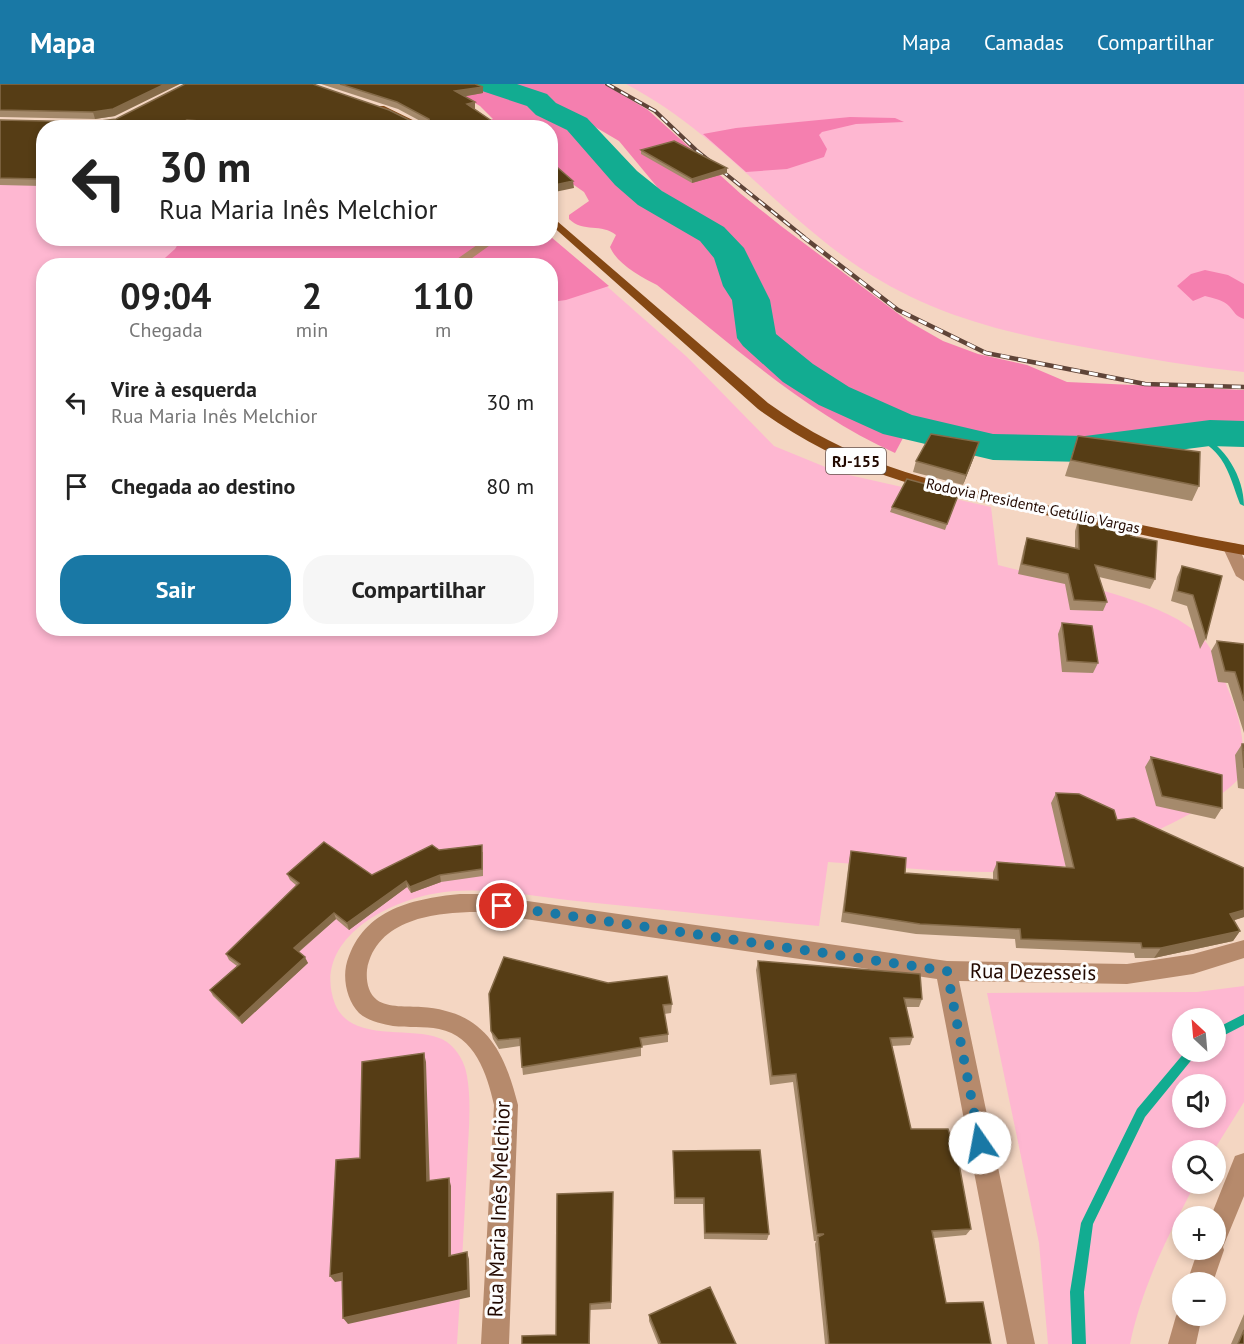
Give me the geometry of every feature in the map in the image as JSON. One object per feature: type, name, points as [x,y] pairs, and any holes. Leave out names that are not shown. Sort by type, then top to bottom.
[{"type":"main road","points":[[373,105],[407,120]]},
{"type":"main road","name":"Rodovia Presidente Getúlio Vargas","points":[[558,225],[763,406],[815,443],[891,474],[960,494],[1237,549]]},
{"type":"street","points":[[464,258],[483,246]]},
{"type":"street","points":[[1237,549],[1244,576]]},
{"type":"street","name":"Rua Maria Inês Melchior","points":[[495,1344],[506,1105],[502,1089],[483,1044],[471,1031],[442,1019],[406,1017],[372,1009],[363,1000],[355,981],[357,961],[361,951],[378,930],[389,921],[423,906],[457,902],[478,903],[947,971]]},
{"type":"street","name":"Rua Dezesseis","points":[[1022,1344],[952,1009],[947,971],[1126,974],[1193,964],[1244,949]]},
{"type":"street","points":[[1226,1210],[1244,1165]]},
{"type":"street","points":[[1182,1344],[1186,1326]]},
{"type":"shaded area","points":[[442,84],[486,84],[500,92],[530,100],[553,120],[490,120],[493,119],[480,106]]},
{"type":"shaded area","points":[[498,84],[604,84],[648,110],[741,194],[781,226],[908,321],[943,341],[978,354],[1027,365],[1067,382],[1244,390],[1244,428],[1081,437],[987,438],[961,435],[896,414],[837,386],[777,348],[765,325],[760,285],[741,249],[724,234],[691,214],[658,188],[619,141],[546,98]]},
{"type":"shaded area","points":[[626,84],[1244,84],[1244,372],[1154,360],[1033,337],[970,320],[909,296],[850,261],[821,239],[687,123]]},
{"type":"shaded area","points":[[850,117],[895,118],[904,122],[856,124],[822,132],[819,135],[827,149],[824,157],[787,169],[746,172],[703,134],[736,128]]},
{"type":"shaded area","points":[[558,123],[582,140],[638,199],[703,235],[724,268],[740,318],[752,345],[788,377],[843,410],[902,432],[972,450],[903,438],[895,453],[862,437],[800,398],[657,285],[637,274],[618,259],[610,247],[616,235],[611,231],[580,226],[569,219],[569,215],[589,201],[584,192],[558,174]]},
{"type":"shaded area","points":[[36,143],[36,246],[558,246],[558,243],[687,357],[774,446],[840,473],[991,507],[998,565],[1101,590],[1153,608],[1176,618],[1195,631],[1212,651],[1241,730],[1244,768],[1235,782],[1216,798],[1190,814],[1098,855],[1055,868],[1024,872],[930,870],[828,862],[819,926],[525,894],[455,891],[418,897],[397,905],[376,915],[358,928],[343,943],[334,961],[330,981],[335,1004],[343,1016],[367,1029],[427,1035],[444,1040],[458,1053],[466,1070],[469,1121],[457,1344],[0,1344],[0,144]]},
{"type":"shaded area","points":[[558,243],[609,286],[558,301],[558,258],[165,258],[177,246],[558,246]]},
{"type":"shaded area","points":[[1205,270],[1228,275],[1244,284],[1244,319],[1227,304],[1218,300],[1205,296],[1193,301],[1177,286],[1191,274]]},
{"type":"shaded area","points":[[1244,986],[1244,1102],[1220,1140],[1172,1140],[1172,1194],[1190,1194],[1184,1206],[1172,1206],[1172,1230],[1141,1302],[1130,1344],[1048,1344],[1039,1243],[987,993],[1197,992]]},
{"type":"building","points":[[0,84],[165,84],[113,109],[93,112],[0,110]]},
{"type":"building","points":[[185,84],[313,84],[389,110],[409,120],[108,120],[116,119]]},
{"type":"building","points":[[340,84],[475,84],[483,87],[455,91],[475,102],[467,104],[490,120],[429,120],[397,102]]},
{"type":"building","points":[[0,120],[36,121],[36,179],[0,178]]},
{"type":"building","points":[[674,141],[727,168],[692,179],[641,150]]},
{"type":"building","points":[[558,168],[573,181],[558,184]]},
{"type":"building","points":[[931,434],[979,442],[966,475],[916,461]]},
{"type":"building","points":[[1078,436],[1200,452],[1199,486],[1071,460]]},
{"type":"building","points":[[907,479],[959,493],[947,524],[892,507]]},
{"type":"building","points":[[1078,521],[1157,541],[1155,579],[1095,565],[1107,602],[1074,600],[1068,574],[1022,564],[1027,538],[1079,549]]},
{"type":"building","points":[[1182,566],[1222,576],[1206,638],[1193,595],[1177,591]]},
{"type":"building","points":[[1062,623],[1092,626],[1098,663],[1067,661]]},
{"type":"building","points":[[1217,641],[1244,644],[1244,701],[1235,672],[1225,671]]},
{"type":"building","points":[[1242,744],[1244,744],[1244,768]]},
{"type":"building","points":[[1151,757],[1222,775],[1222,808],[1162,796]]},
{"type":"building","points":[[1056,793],[1079,794],[1114,810],[1117,820],[1134,818],[1244,868],[1244,910],[1230,914],[1240,931],[1161,948],[1142,948],[1141,943],[1021,939],[1020,929],[920,924],[844,912],[851,851],[906,858],[905,873],[998,880],[997,862],[1074,868]]},
{"type":"building","points":[[324,842],[372,875],[432,845],[439,850],[482,845],[482,869],[440,875],[410,887],[406,881],[347,923],[334,913],[294,948],[305,957],[239,1018],[210,990],[240,964],[226,954],[299,883],[287,874]]},
{"type":"building","points":[[504,957],[608,983],[667,976],[672,1004],[663,1005],[668,1034],[640,1038],[642,1047],[522,1067],[520,1038],[498,1040],[491,1031],[489,994]]},
{"type":"building","points":[[758,961],[920,974],[922,999],[904,998],[913,1037],[890,1038],[911,1129],[948,1129],[959,1164],[971,1229],[932,1231],[946,1303],[983,1302],[991,1344],[829,1344],[818,1237],[824,1234],[817,1234],[796,1074],[772,1076]]},
{"type":"building","points":[[424,1053],[427,1181],[449,1178],[449,1256],[467,1252],[468,1290],[343,1318],[342,1273],[330,1276],[336,1160],[360,1158],[362,1062]]},
{"type":"building","points":[[760,1150],[769,1234],[705,1233],[704,1198],[675,1198],[673,1151]]},
{"type":"building","points":[[613,1192],[611,1302],[590,1304],[589,1344],[522,1344],[522,1336],[556,1335],[557,1194]]},
{"type":"building","points":[[710,1287],[736,1344],[661,1344],[649,1315]]},
{"type":"building","points":[[1244,1330],[1244,1344],[1238,1344]]},
{"type":"waterway","points":[[489,84],[537,100],[546,109],[577,124],[586,131],[626,178],[650,198],[712,234],[731,256],[735,270],[741,277],[742,286],[751,300],[757,338],[798,373],[834,396],[898,425],[993,447],[1085,449],[1210,433],[1244,434]]},
{"type":"waterway","points":[[1198,435],[1210,443],[1224,458],[1244,504]]},
{"type":"waterway","points":[[1226,1029],[1244,1019]]},
{"type":"waterway","points":[[1079,1344],[1077,1292],[1087,1223],[1141,1113],[1184,1062]]},
{"type":"railway","points":[[607,84],[655,111],[696,150],[804,237]]},
{"type":"railway","points":[[802,236],[898,310],[986,353],[1145,384],[1244,387]]},
{"type":"route","points":[[502,906],[762,942],[947,971],[952,1009],[980,1143]]}]
